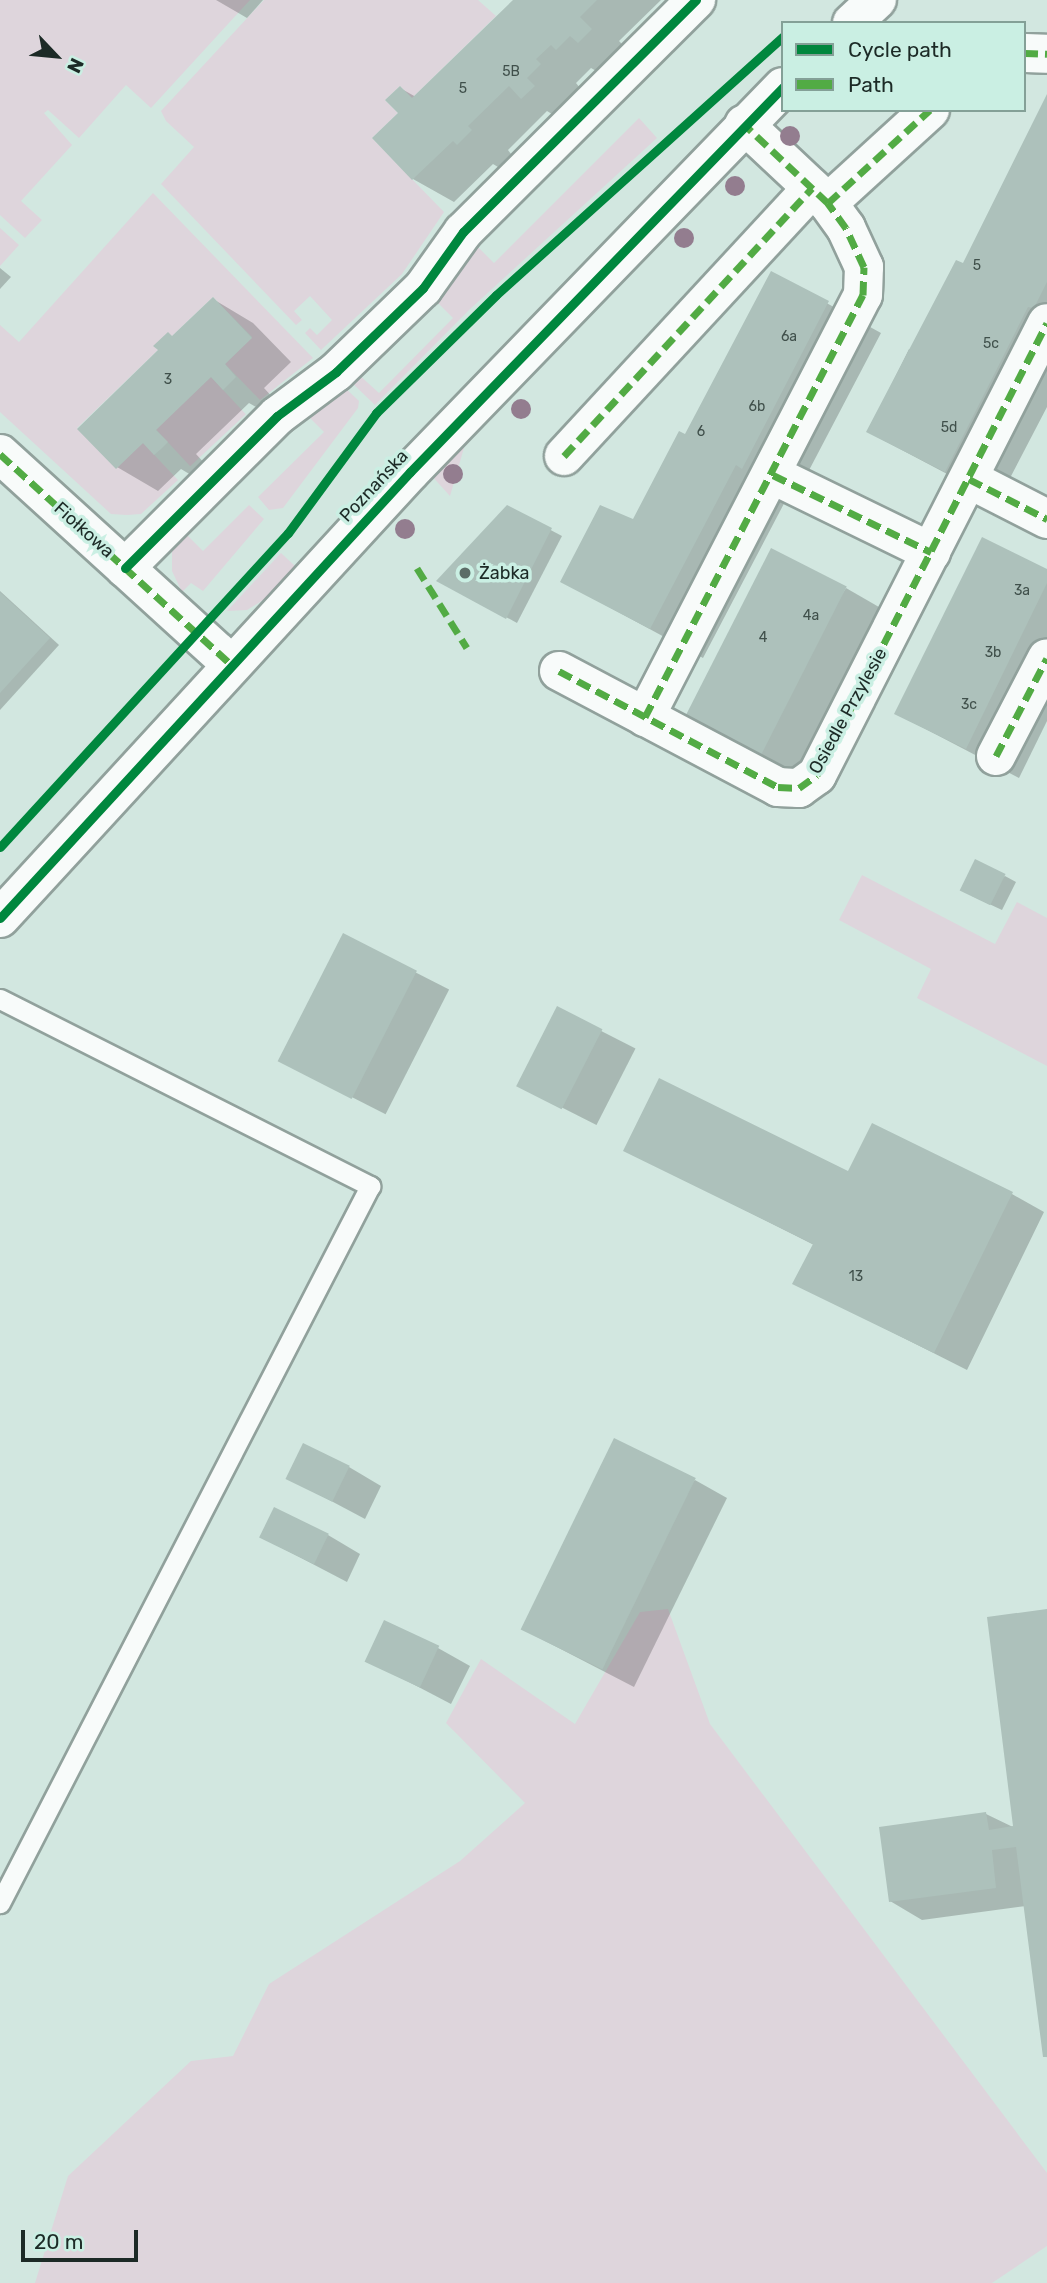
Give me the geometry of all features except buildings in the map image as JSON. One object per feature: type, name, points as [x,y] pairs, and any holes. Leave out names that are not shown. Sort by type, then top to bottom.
[{"type":"street","points":[[125,568],[277,416],[336,372],[423,288],[463,233],[696,0]]},
{"type":"street","points":[[854,21],[877,0]]},
{"type":"street","points":[[1026,52],[1047,54]]},
{"type":"street","name":"Poznańska","points":[[0,918],[230,663],[744,124],[781,89]]},
{"type":"street","points":[[564,456],[820,195],[927,112]]},
{"type":"street","points":[[645,717],[773,475],[863,295],[864,267],[820,195],[744,124]]},
{"type":"street","name":"Osiedle Przylesie","points":[[559,671],[778,787],[799,788],[817,775],[1047,323]]},
{"type":"street","name":"Fiołkowa","points":[[0,454],[230,663]]},
{"type":"street","points":[[773,475],[931,552]]},
{"type":"street","points":[[969,480],[1047,519]]},
{"type":"street","points":[[996,756],[1047,658]]},
{"type":"lane","points":[[0,999],[370,1186],[0,1903]]},
{"type":"shaded area","points":[[0,0],[250,0],[151,108],[126,85],[79,138],[48,110],[44,113],[72,145],[21,201],[42,220],[25,238],[0,215]]},
{"type":"shaded area","points":[[264,0],[478,0],[496,16],[412,98],[400,86],[385,100],[398,113],[372,138],[444,212],[402,274],[321,350],[305,333],[310,328],[317,335],[332,320],[310,296],[294,311],[302,320],[296,325],[161,184],[194,147],[166,121],[161,111]]},
{"type":"shaded area","points":[[639,118],[657,138],[469,310],[375,405],[348,379],[357,373],[379,393],[453,318],[432,297],[474,243],[494,263]]},
{"type":"shaded area","points":[[153,193],[313,358],[260,400],[225,364],[252,337],[213,297],[172,336],[154,346],[158,350],[77,428],[116,468],[143,443],[178,480],[141,514],[111,514],[0,412],[0,325],[19,342]]},
{"type":"shaded area","points":[[0,228],[19,245],[0,266]]},
{"type":"shaded area","points":[[211,377],[246,414],[190,466],[155,429]]},
{"type":"shaded area","points":[[342,385],[359,401],[358,408],[283,508],[269,510],[258,497],[324,432],[303,411]]},
{"type":"shaded area","points":[[468,434],[450,496],[430,474]]},
{"type":"shaded area","points":[[249,505],[264,519],[203,591],[191,583],[182,592],[172,571],[172,548],[182,530],[203,551]]},
{"type":"shaded area","points":[[281,553],[295,566],[265,599],[247,610],[227,611]]},
{"type":"shaded area","points":[[862,875],[995,944],[1017,902],[1047,918],[1047,1066],[917,998],[931,969],[839,920]]},
{"type":"shaded area","points":[[668,1609],[710,1724],[1047,2173],[1047,2246],[992,2283],[35,2283],[68,2176],[191,2061],[233,2056],[269,1984],[460,1861],[525,1803],[446,1723],[481,1659],[575,1724],[640,1612]]},
{"type":"marked path","points":[[1026,53],[1047,54]]},
{"type":"marked path","points":[[828,203],[928,112]]},
{"type":"marked path","points":[[645,717],[863,295],[864,267],[846,228],[828,203],[744,124]]},
{"type":"marked path","points":[[564,456],[812,188]]},
{"type":"marked path","points":[[559,671],[778,787],[799,788],[817,775],[1047,323]]},
{"type":"marked path","points":[[0,454],[230,663]]},
{"type":"marked path","points":[[773,475],[931,552]]},
{"type":"marked path","points":[[969,479],[1047,519]]},
{"type":"marked path","points":[[417,568],[467,648]]},
{"type":"marked path","points":[[996,756],[1047,658]]},
{"type":"cycle path","points":[[125,568],[277,416],[336,372],[423,288],[463,232],[696,0]]},
{"type":"cycle path","points":[[0,847],[288,533],[376,413],[496,295],[781,39]]},
{"type":"cycle path","points":[[0,918],[410,472],[781,89]]},
{"type":"place","name":"Żabka","points":[[465,573]]}]
